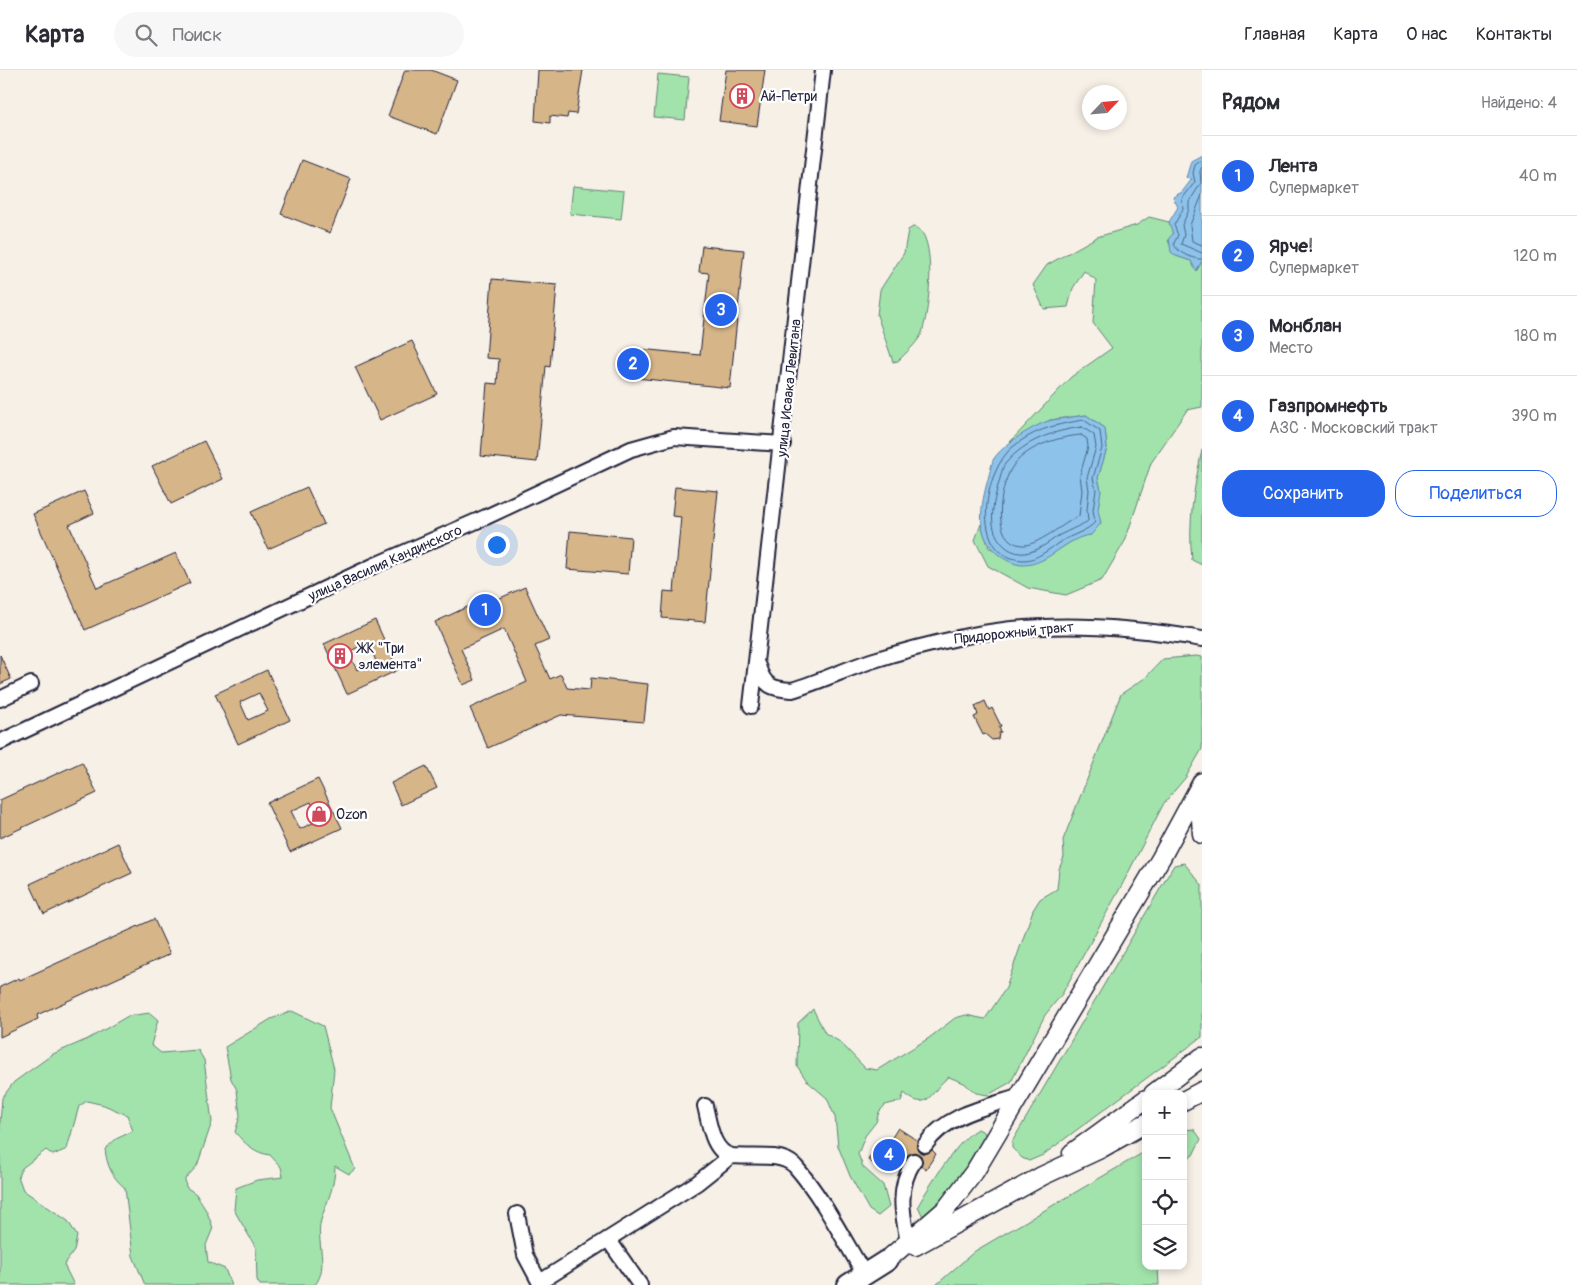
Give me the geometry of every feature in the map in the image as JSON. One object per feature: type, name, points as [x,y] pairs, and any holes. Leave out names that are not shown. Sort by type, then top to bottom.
[{"type":"highway","points":[[848,1285],[886,1261]]},
{"type":"main road","points":[[886,1261],[958,1195],[1021,1096],[1070,1008],[1161,858],[1202,782]]},
{"type":"main road","points":[[1202,794],[1200,828],[1202,834]]},
{"type":"main road","points":[[1158,1090],[1202,1057]]},
{"type":"main road","points":[[1187,1100],[1202,1091]]},
{"type":"main road","points":[[1042,1176],[1142,1102]]},
{"type":"main road","points":[[886,1261],[1042,1176],[1100,1149],[1142,1125]]},
{"type":"street","name":"улица Исаака Левитана","points":[[751,706],[783,444],[823,70]]},
{"type":"street","name":"улица Василия Кандинского","points":[[0,742],[373,566],[486,518],[631,449],[674,437],[783,444]]},
{"type":"street","name":"Придорожный тракт","points":[[757,665],[762,678],[769,685],[779,690],[792,690],[870,662],[920,647],[968,636],[1000,632],[1081,626],[1202,639]]},
{"type":"street","points":[[0,699],[30,684]]},
{"type":"street","points":[[924,1145],[934,1132],[953,1119],[1021,1096]]},
{"type":"street","points":[[705,1106],[710,1128],[719,1148],[731,1156]]},
{"type":"street","points":[[517,1214],[525,1255],[541,1284],[608,1238],[697,1183],[731,1156],[753,1155],[782,1158],[794,1164],[822,1203],[865,1275]]},
{"type":"street","points":[[908,1242],[901,1194],[905,1174],[914,1161]]},
{"type":"street","points":[[608,1238],[640,1285]]},
{"type":"green space","points":[[658,74],[689,77],[685,120],[654,117]]},
{"type":"green space","points":[[573,186],[624,191],[621,219],[570,214]]},
{"type":"green space","points":[[1149,217],[1169,222],[1174,234],[1168,241],[1176,256],[1191,261],[1197,270],[1202,261],[1202,407],[1187,410],[1151,463],[1125,541],[1102,580],[1066,595],[1028,588],[988,566],[975,540],[981,524],[989,548],[1042,560],[1080,536],[1091,535],[1101,490],[1098,478],[1107,448],[1105,428],[1086,415],[1050,420],[1010,442],[1071,377],[1112,348],[1093,323],[1096,280],[1084,271],[1073,288],[1068,307],[1044,309],[1033,285],[1047,265],[1097,237],[1137,225]]},
{"type":"green space","points":[[913,227],[921,231],[926,242],[929,257],[930,275],[927,311],[919,338],[898,361],[893,362],[877,315],[880,290],[904,253],[908,230]]},
{"type":"green space","points":[[1202,450],[1202,565],[1192,560],[1191,518]]},
{"type":"green space","points":[[1202,657],[1202,749],[1186,777],[1164,803],[1123,883],[1062,994],[1045,1015],[1011,1082],[988,1095],[976,1093],[964,1083],[949,1077],[925,1101],[913,1099],[904,1093],[901,1101],[885,1105],[879,1112],[876,1122],[865,1136],[858,1154],[863,1167],[883,1185],[889,1207],[878,1216],[869,1210],[850,1176],[838,1146],[835,1117],[827,1098],[807,1081],[797,1066],[798,1023],[813,1009],[825,1033],[840,1042],[865,1068],[877,1070],[929,1038],[955,1018],[966,1015],[985,1019],[1006,988],[1033,910],[1040,899],[1057,889],[1059,869],[1064,857],[1063,840],[1121,694],[1145,678],[1163,659]]},
{"type":"green space","points":[[1184,863],[1202,885],[1202,1037],[1043,1155],[1029,1161],[1022,1158],[1012,1148],[1012,1142],[1174,865]]},
{"type":"green space","points":[[292,1011],[323,1026],[334,1069],[330,1108],[355,1169],[349,1174],[335,1166],[332,1187],[321,1220],[322,1262],[319,1278],[315,1285],[260,1285],[257,1280],[256,1248],[234,1210],[236,1188],[257,1180],[283,1177],[281,1167],[270,1155],[251,1147],[235,1132],[240,1116],[237,1090],[231,1079],[225,1047],[271,1019]]},
{"type":"green space","points":[[150,1013],[158,1020],[151,1045],[161,1053],[198,1050],[204,1060],[212,1122],[197,1166],[185,1179],[186,1187],[196,1194],[207,1212],[213,1228],[206,1245],[208,1262],[225,1269],[231,1285],[145,1285],[133,1256],[125,1188],[111,1171],[105,1149],[116,1139],[133,1131],[127,1115],[104,1105],[87,1101],[79,1106],[67,1149],[53,1155],[46,1150],[22,1168],[18,1176],[23,1190],[68,1221],[77,1236],[74,1251],[64,1265],[74,1285],[0,1285],[0,1123],[2,1098],[14,1082],[53,1054],[88,1039],[128,1016]]},
{"type":"green space","points":[[978,1129],[984,1132],[986,1136],[958,1185],[928,1218],[923,1217],[918,1206],[929,1188],[954,1151],[971,1133]]},
{"type":"green space","points":[[1194,1129],[1201,1139],[1193,1155],[1187,1160],[1187,1135],[1187,1130]]},
{"type":"green space","points":[[1142,1153],[1142,1270],[1158,1270],[1159,1285],[936,1285],[975,1251]]},
{"type":"water","points":[[1202,155],[1202,261],[1196,271],[1191,261],[1176,256],[1171,252],[1169,238],[1173,234],[1169,222],[1178,207],[1173,197],[1182,192],[1192,179],[1186,178],[1191,161]]},
{"type":"water","points":[[1086,415],[1105,428],[1107,448],[1098,478],[1101,490],[1098,510],[1101,523],[1091,535],[1073,541],[1041,561],[1023,565],[1007,560],[991,547],[986,539],[981,520],[983,499],[993,460],[1011,442],[1045,422]]},
{"type":"building","points":[[405,70],[431,70],[457,80],[437,134],[388,116]]},
{"type":"building","points":[[538,70],[583,70],[576,114],[568,113],[567,118],[550,116],[550,123],[535,121]]},
{"type":"building","name":"Ай-Петри","points":[[726,70],[765,70],[757,126],[719,121]]},
{"type":"building","points":[[302,160],[351,179],[330,233],[281,214]]},
{"type":"building","points":[[702,246],[744,250],[730,388],[627,377],[630,348],[700,355],[709,273],[699,272]]},
{"type":"building","points":[[492,279],[557,285],[550,367],[546,366],[537,462],[481,456],[487,383],[497,384],[499,359],[486,358]]},
{"type":"building","points":[[412,341],[437,394],[380,420],[355,367]]},
{"type":"building","points":[[204,441],[223,479],[171,504],[152,466]]},
{"type":"building","points":[[307,487],[324,524],[268,549],[251,512]]},
{"type":"building","points":[[675,487],[718,491],[705,622],[662,618],[664,591],[674,592],[681,517],[672,516]]},
{"type":"building","points":[[84,491],[94,513],[69,525],[97,588],[176,553],[190,583],[85,630],[33,514]]},
{"type":"building","points":[[570,531],[631,537],[628,574],[567,569]]},
{"type":"building","points":[[525,587],[549,640],[535,646],[550,679],[561,674],[567,688],[590,690],[591,678],[648,684],[644,722],[561,715],[488,748],[470,708],[527,682],[504,629],[461,649],[475,680],[463,685],[435,622],[478,602],[480,607]]},
{"type":"building","name":"ЖК \"Три элемента\"","points":[[375,620],[398,670],[347,694],[324,644]],"holes":[[[368,643],[376,661],[357,670],[348,652]]]},
{"type":"building","points":[[0,655],[11,679],[0,684]]},
{"type":"building","points":[[267,670],[290,720],[238,744],[215,694]],"holes":[[[259,693],[268,711],[248,720],[240,702]]]},
{"type":"building","points":[[985,701],[989,710],[992,708],[1001,726],[999,727],[1001,732],[998,739],[992,740],[985,734],[983,735],[974,717],[978,715],[975,706]]},
{"type":"building","points":[[82,762],[97,793],[0,838],[0,800]]},
{"type":"building","points":[[426,766],[437,788],[401,805],[391,783]]},
{"type":"building","points":[[318,779],[342,828],[290,852],[267,803]],"holes":[[[311,802],[319,820],[300,829],[291,811]]]},
{"type":"building","points":[[118,843],[132,873],[44,914],[30,884]]},
{"type":"building","points":[[154,919],[170,954],[37,1015],[38,1019],[0,1037],[0,987],[19,978],[20,980]]},
{"type":"building","points":[[898,1128],[918,1141],[917,1148],[920,1152],[928,1153],[932,1150],[936,1154],[926,1169],[921,1166],[921,1156],[914,1152],[907,1156],[898,1151],[885,1171],[868,1160],[883,1138],[889,1142]]},
{"type":"place","name":"Ай-Петри","points":[[742,96]]},
{"type":"place","name":"Монблан","points":[[721,310]]},
{"type":"place","name":"Ярче!","points":[[633,364]]},
{"type":"place","name":"Лента","points":[[485,610]]},
{"type":"place","name":"ЖК \"Три элемента\"","points":[[340,656]]},
{"type":"place","name":"Ozon","points":[[319,814]]},
{"type":"place","name":"Газпромнефть","points":[[889,1155]]}]
